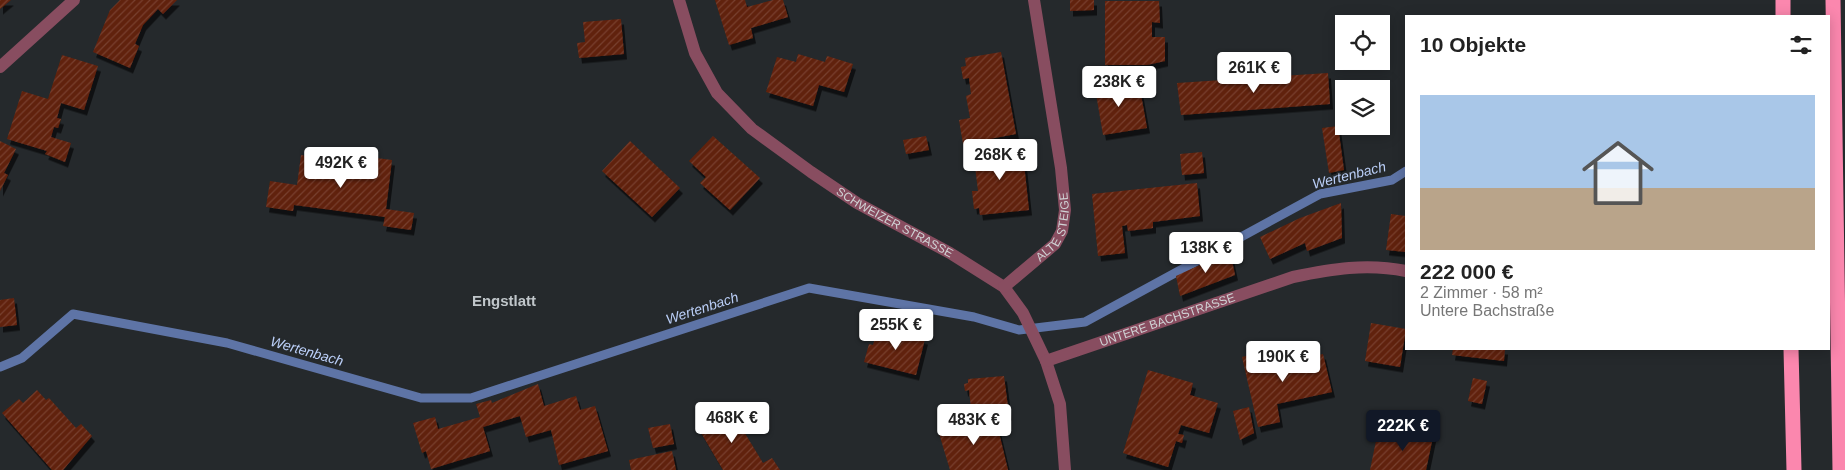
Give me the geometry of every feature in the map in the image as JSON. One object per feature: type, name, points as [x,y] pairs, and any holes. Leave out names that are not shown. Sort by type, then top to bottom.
[{"type":"highway","points":[[1783,0],[1783,15]]},
{"type":"highway","points":[[1833,0],[1840,470]]},
{"type":"highway","points":[[1791,350],[1794,470]]},
{"type":"street","points":[[0,67],[74,0]]},
{"type":"street","name":"SCHWEIZER STRASSE","points":[[679,0],[695,53],[717,93],[752,129],[811,172],[857,202],[950,253],[1004,288],[1023,314],[1046,361],[1060,404],[1065,470]]},
{"type":"street","name":"ALTE STEIGE","points":[[1004,288],[1055,244],[1062,231],[1065,210],[1061,168],[1034,0]]},
{"type":"street","name":"UNTERE BACHSTRASSE","points":[[1046,361],[1292,277],[1334,268],[1387,267],[1405,271]]},
{"type":"building","points":[[0,0],[11,0],[0,9]]},
{"type":"building","points":[[120,0],[177,0],[163,14],[158,9],[143,25],[135,44],[139,46],[130,68],[93,52],[110,10]]},
{"type":"building","points":[[715,0],[745,0],[747,7],[773,0],[783,0],[788,17],[751,28],[753,38],[729,45]]},
{"type":"building","points":[[1070,0],[1094,0],[1094,10],[1070,11]]},
{"type":"building","points":[[1105,1],[1159,1],[1160,23],[1152,22],[1152,37],[1165,37],[1165,61],[1147,65],[1105,65]]},
{"type":"building","points":[[621,19],[624,54],[579,58],[577,43],[585,42],[583,22]]},
{"type":"building","points":[[1001,52],[1016,134],[963,144],[959,120],[970,118],[966,96],[971,94],[969,78],[963,79],[961,67],[966,66],[965,58]]},
{"type":"building","points":[[798,54],[825,62],[827,56],[853,64],[844,92],[819,85],[813,106],[766,92],[777,57],[796,62]]},
{"type":"building","points":[[62,55],[98,66],[84,110],[61,103],[57,118],[61,119],[58,128],[54,127],[51,137],[71,143],[65,162],[45,154],[47,151],[7,139],[22,91],[48,99]]},
{"type":"building","points":[[1328,73],[1330,104],[1181,115],[1177,83]]},
{"type":"building","points":[[1117,78],[1119,93],[1140,89],[1147,128],[1103,135],[1094,82]]},
{"type":"building","points":[[1335,126],[1335,135],[1339,135],[1344,170],[1329,173],[1322,128]]},
{"type":"building","points":[[713,136],[760,178],[730,210],[700,183],[706,177],[689,161]]},
{"type":"building","points":[[926,136],[929,150],[906,154],[903,140]]},
{"type":"building","points":[[0,141],[16,149],[4,173],[8,175],[0,191]]},
{"type":"building","points":[[630,141],[680,188],[652,217],[602,171]]},
{"type":"building","points":[[1022,145],[1029,210],[980,215],[979,208],[974,209],[972,191],[978,191],[973,150]]},
{"type":"building","points":[[1202,152],[1204,173],[1182,175],[1180,154]]},
{"type":"building","points":[[301,155],[360,163],[361,156],[392,160],[386,209],[414,213],[411,230],[383,226],[385,217],[294,205],[293,211],[266,207],[270,181],[297,185]]},
{"type":"building","points":[[1197,183],[1200,216],[1153,222],[1153,228],[1128,231],[1127,225],[1122,226],[1125,253],[1098,256],[1092,194]]},
{"type":"building","points":[[1341,203],[1342,238],[1307,251],[1305,243],[1270,259],[1260,237],[1300,218]]},
{"type":"building","points":[[1391,214],[1405,216],[1405,252],[1386,250]]},
{"type":"building","points":[[1230,251],[1235,275],[1180,296],[1176,276]]},
{"type":"building","points":[[14,298],[17,325],[0,327],[0,300]]},
{"type":"building","points":[[1371,323],[1405,329],[1400,367],[1365,361]]},
{"type":"building","points":[[878,327],[925,339],[916,375],[864,362],[869,344],[873,345]]},
{"type":"building","points":[[1453,350],[1505,350],[1504,361],[1452,355]]},
{"type":"building","points":[[1265,351],[1269,366],[1323,354],[1332,392],[1277,404],[1280,422],[1258,427],[1242,357]]},
{"type":"building","points":[[1148,370],[1193,383],[1190,395],[1218,403],[1209,433],[1181,425],[1178,434],[1184,435],[1182,443],[1176,441],[1168,467],[1123,453]]},
{"type":"building","points":[[1004,376],[1009,415],[972,418],[969,390],[965,391],[964,384],[968,383],[968,379]]},
{"type":"building","points":[[1473,378],[1487,381],[1482,404],[1468,401]]},
{"type":"building","points":[[538,384],[544,406],[576,396],[580,410],[595,406],[608,451],[559,465],[551,430],[526,437],[520,416],[483,427],[490,451],[431,469],[426,451],[422,453],[413,423],[435,417],[438,429],[480,417],[476,404],[491,400],[492,403]]},
{"type":"building","points":[[37,390],[46,400],[49,398],[76,428],[81,424],[92,436],[63,470],[52,470],[2,413],[19,399],[23,403]]},
{"type":"building","points":[[729,407],[763,463],[772,458],[780,470],[723,470],[697,426]]},
{"type":"building","points":[[1249,407],[1254,433],[1240,440],[1233,411]]},
{"type":"building","points":[[995,416],[1008,470],[950,470],[938,430]]},
{"type":"building","points":[[670,424],[674,444],[653,448],[648,428]]},
{"type":"building","points":[[1413,428],[1434,432],[1426,470],[1370,470],[1377,436],[1410,442]]},
{"type":"building","points":[[672,451],[676,470],[631,470],[629,460]]},
{"type":"waterway","name":"Wertenbach","points":[[0,367],[22,358],[73,314],[227,343],[421,398],[471,398],[809,288],[974,317],[1019,330],[1085,322],[1320,194],[1392,180],[1405,172]]},
{"type":"district","name":"Engstlatt","points":[[504,301]]}]
